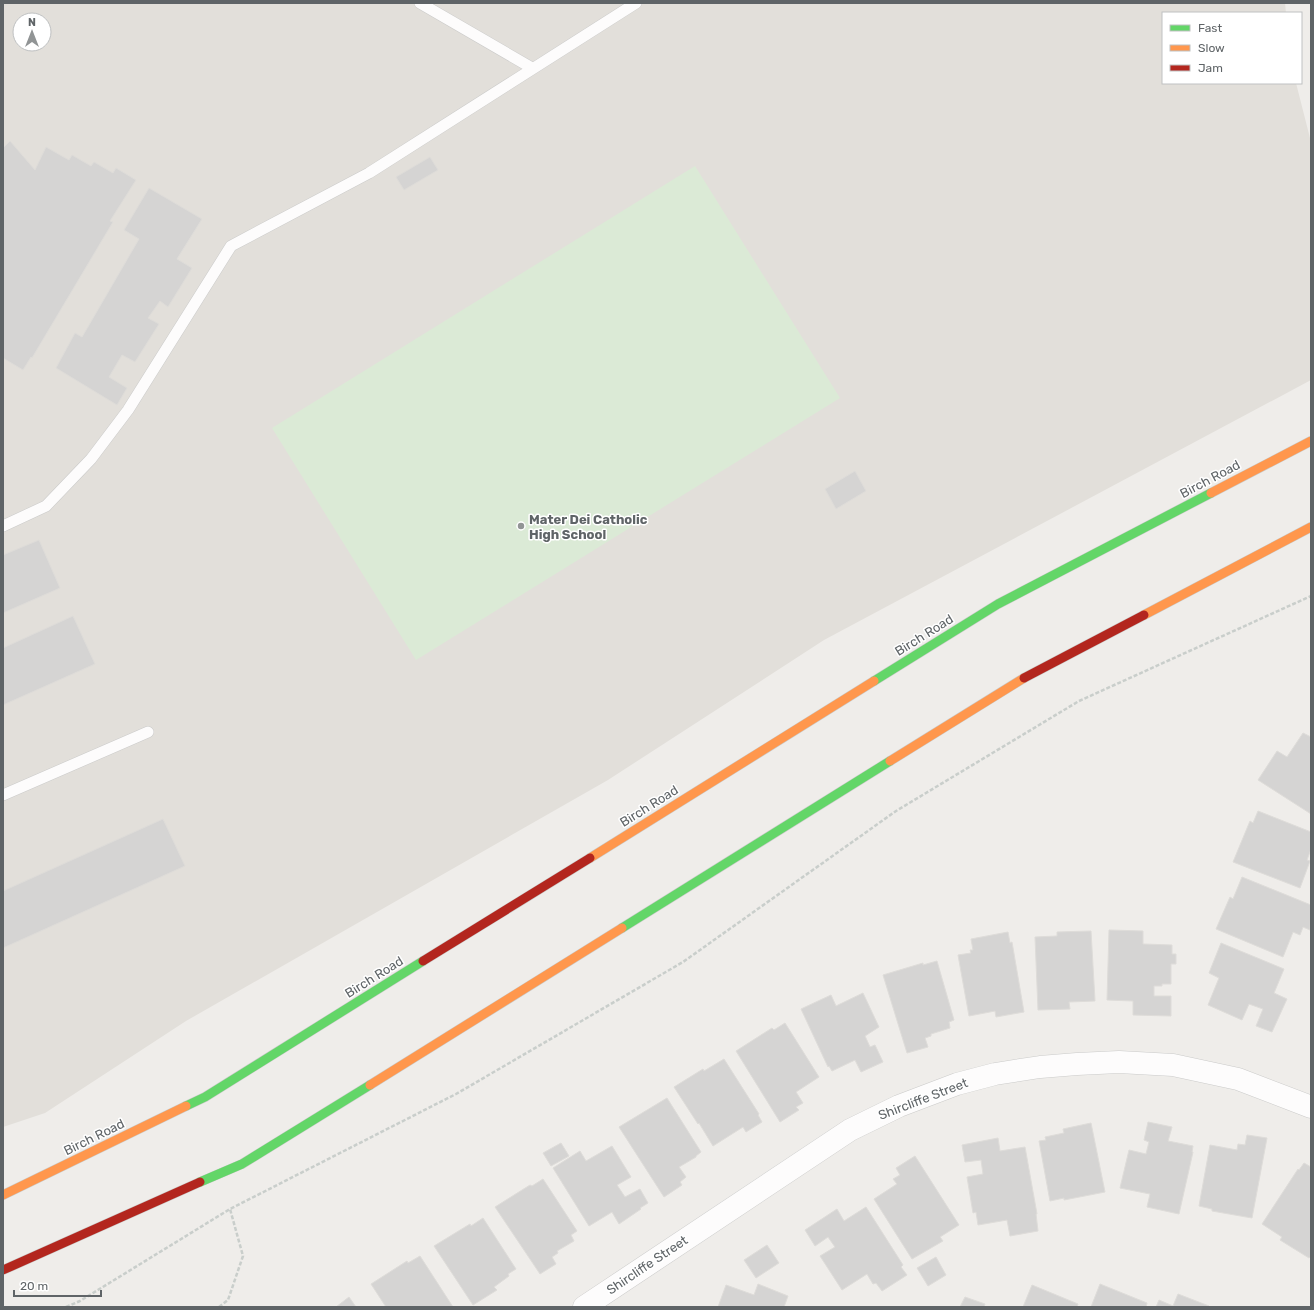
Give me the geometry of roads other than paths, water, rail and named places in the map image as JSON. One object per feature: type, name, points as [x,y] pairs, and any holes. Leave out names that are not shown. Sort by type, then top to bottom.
[{"type":"main road","name":"Birch Road","points":[[3,1195],[206,1097],[998,604],[1311,441]]},
{"type":"main road","points":[[3,1270],[242,1164],[1036,671],[1311,527]]},
{"type":"street","name":"Shircliffe Street","points":[[585,1307],[850,1130],[899,1106],[957,1084],[995,1074],[1055,1066],[1119,1062],[1173,1065],[1238,1079],[1311,1107]]},
{"type":"lane","points":[[420,3],[532,68]]},
{"type":"lane","points":[[3,526],[46,506],[92,459],[128,410],[231,246],[369,173],[636,3]]},
{"type":"lane","points":[[3,795],[148,732]]},
{"type":"place","name":"Mater Dei Catholic High School","points":[[521,526]]}]
